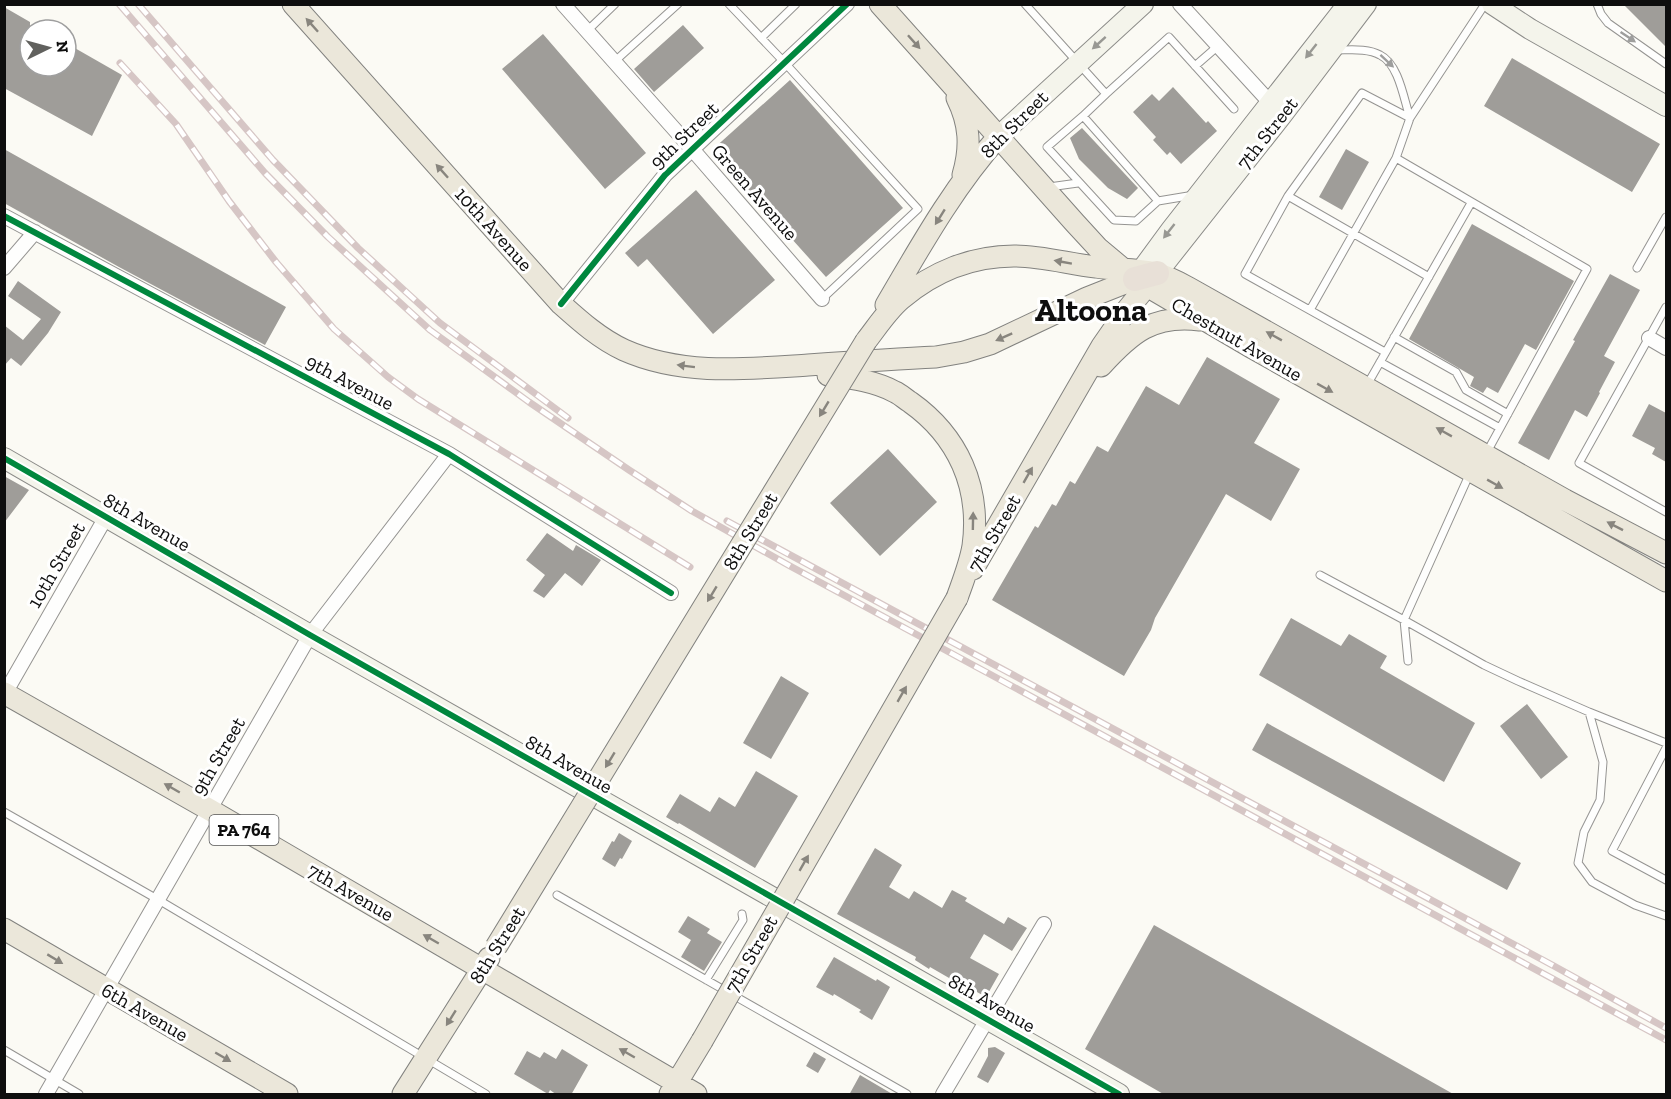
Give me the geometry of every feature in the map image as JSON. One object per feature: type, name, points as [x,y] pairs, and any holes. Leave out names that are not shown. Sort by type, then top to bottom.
[{"type":"main road","name":"10th Avenue","points":[[293,4],[561,304],[591,330],[623,349],[652,359],[681,366],[720,370],[744,369]]},
{"type":"main road","name":"Chestnut Avenue","points":[[880,4],[1098,248],[1204,320],[1666,580]]},
{"type":"main road","points":[[947,79],[961,105],[969,135],[969,152],[957,190]]},
{"type":"main road","name":"8th Street","points":[[403,1095],[496,947],[909,267],[976,161],[999,136]]},
{"type":"main road","points":[[866,341],[900,300],[924,282],[953,266],[983,259],[1014,256],[1048,259],[1140,276]]},
{"type":"main road","name":"Chestnut Avenue","points":[[1140,276],[1189,288],[1565,500],[1666,552]]},
{"type":"main road","points":[[744,369],[936,357],[964,352],[990,344],[1087,298],[1140,276]]},
{"type":"main road","name":"7th Street","points":[[674,1089],[1102,346],[1127,310],[1140,276]]},
{"type":"main road","points":[[1064,414],[1092,377],[1133,335],[1166,319],[1204,320]]},
{"type":"main road","points":[[744,369],[813,372],[858,380],[894,391],[927,414],[951,442],[966,471],[973,508],[973,545],[957,598]]},
{"type":"main road","name":"7th Avenue","points":[[5,694],[210,810],[482,969],[674,1089],[696,1095]]},
{"type":"main road","name":"6th Avenue","points":[[4,929],[287,1095]]},
{"type":"street","name":"Green Avenue","points":[[563,4],[822,299]]},
{"type":"street","name":"9th Street","points":[[561,304],[665,175],[847,4]]},
{"type":"street","name":"8th Street","points":[[999,136],[1143,4]]},
{"type":"street","points":[[1180,4],[1276,109]]},
{"type":"street","name":"7th Street","points":[[1140,276],[1199,194],[1332,50],[1366,4]]},
{"type":"street","points":[[1492,4],[1530,29],[1666,106]]},
{"type":"street","name":"7th Street","points":[[1140,276],[1276,109],[1341,7]]},
{"type":"street","name":"9th Avenue","points":[[4,216],[449,454],[670,593]]},
{"type":"street","points":[[4,268],[35,232]]},
{"type":"street","points":[[1649,338],[1666,348]]},
{"type":"street","name":"9th Street","points":[[46,1095],[310,636],[449,454]]},
{"type":"street","name":"8th Avenue","points":[[4,458],[310,636],[1119,1095]]},
{"type":"street","name":"10th Street","points":[[5,694],[106,517]]},
{"type":"street","points":[[943,1095],[1044,924]]},
{"type":"lane","points":[[586,31],[615,4]]},
{"type":"lane","points":[[614,62],[678,4]]},
{"type":"lane","points":[[729,4],[918,209],[822,299]]},
{"type":"lane","points":[[761,38],[796,4]]},
{"type":"lane","points":[[1025,4],[1106,94]]},
{"type":"lane","points":[[1310,310],[1396,158],[1410,118],[1485,4]]},
{"type":"lane","points":[[1597,4],[1600,14],[1608,23],[1666,64]]},
{"type":"lane","points":[[1199,194],[1158,201],[1136,220],[1114,220],[1047,147],[1169,37],[1234,109]]},
{"type":"lane","points":[[1195,66],[1218,46]]},
{"type":"lane","points":[[1332,50],[1358,50],[1381,55],[1395,69],[1410,118]]},
{"type":"lane","points":[[1385,352],[1245,274],[1288,196],[1362,93],[1410,118]]},
{"type":"lane","points":[[1083,116],[1158,201]]},
{"type":"lane","points":[[1396,158],[1587,269],[1485,455]]},
{"type":"lane","points":[[1043,187],[1078,183]]},
{"type":"lane","points":[[1288,196],[1429,277]]},
{"type":"lane","points":[[1365,387],[1471,202]]},
{"type":"lane","points":[[1637,268],[1666,217]]},
{"type":"lane","points":[[1666,307],[1579,464],[1666,512]]},
{"type":"lane","points":[[1394,337],[1456,372],[1466,390],[1508,414]]},
{"type":"lane","points":[[1380,362],[1500,428]]},
{"type":"lane","points":[[1408,661],[1404,620],[1471,471]]},
{"type":"lane","points":[[1320,575],[1484,665],[1589,712],[1651,735],[1666,743]]},
{"type":"lane","points":[[1589,712],[1603,762],[1600,800],[1584,832],[1578,862],[1592,882],[1635,905],[1666,916]]},
{"type":"lane","points":[[1666,748],[1612,851],[1666,880]]},
{"type":"lane","points":[[4,812],[157,899],[486,1095]]},
{"type":"lane","points":[[556,895],[908,1095]]},
{"type":"lane","points":[[706,980],[743,920],[741,915]]},
{"type":"lane","points":[[4,1050],[79,1095]]},
{"type":"building","points":[[1623,4],[1666,4],[1666,47]]},
{"type":"building","points":[[4,7],[23,18],[18,18],[18,78],[78,78],[78,50],[122,75],[92,136],[4,88]]},
{"type":"building","points":[[683,25],[704,48],[654,92],[634,69]]},
{"type":"building","points":[[543,34],[646,153],[605,189],[502,69]]},
{"type":"building","points":[[1512,58],[1660,144],[1632,192],[1484,106]]},
{"type":"building","points":[[790,80],[903,208],[826,277],[712,150]]},
{"type":"building","points":[[1173,87],[1206,123],[1208,121],[1217,131],[1181,164],[1170,152],[1167,155],[1153,140],[1156,137],[1133,112],[1152,94],[1159,101]]},
{"type":"building","points":[[1082,128],[1138,188],[1127,199],[1108,188],[1079,159],[1070,138]]},
{"type":"building","points":[[4,149],[286,307],[265,345],[4,203]]},
{"type":"building","points":[[1346,149],[1369,162],[1342,210],[1319,197]]},
{"type":"building","points":[[696,190],[775,280],[713,334],[647,259],[638,267],[625,253]]},
{"type":"building","points":[[1472,224],[1574,281],[1536,350],[1525,344],[1498,393],[1487,387],[1483,393],[1470,386],[1474,377],[1409,339]]},
{"type":"building","points":[[1610,274],[1640,290],[1604,356],[1615,362],[1600,393],[1587,417],[1575,410],[1549,460],[1518,443]]},
{"type":"building","points":[[18,281],[61,312],[48,333],[21,366],[11,358],[4,366],[4,325],[23,340],[41,319],[8,296]]},
{"type":"building","points":[[1207,357],[1280,399],[1254,443],[1300,469],[1271,521],[1226,494],[1124,676],[992,600],[1035,526],[1038,528],[1052,504],[1056,506],[1070,481],[1075,484],[1097,446],[1108,452],[1146,386],[1179,405]]},
{"type":"building","points":[[1649,404],[1666,413],[1666,462],[1652,454],[1655,448],[1632,436]]},
{"type":"building","points":[[888,449],[937,502],[880,556],[830,503]]},
{"type":"building","points":[[4,476],[29,490],[4,523]]},
{"type":"building","points":[[547,533],[573,551],[576,545],[601,560],[582,586],[565,573],[544,598],[533,591],[545,575],[526,560]]},
{"type":"building","points":[[1291,618],[1341,646],[1349,634],[1387,656],[1380,668],[1475,723],[1444,782],[1259,675]]},
{"type":"building","points":[[781,676],[809,693],[771,759],[743,743]]},
{"type":"building","points":[[1527,704],[1568,757],[1541,779],[1500,726]]},
{"type":"building","points":[[1267,723],[1521,863],[1507,890],[1252,750]]},
{"type":"building","points":[[756,771],[798,796],[755,868],[666,817],[680,794],[710,812],[719,797],[735,807]]},
{"type":"building","points":[[619,833],[632,841],[615,867],[602,859]]},
{"type":"building","points":[[875,848],[902,865],[889,887],[909,899],[914,891],[942,908],[952,890],[967,898],[965,901],[1004,924],[1008,917],[1027,928],[1012,951],[984,934],[970,958],[999,974],[986,997],[930,967],[929,969],[915,960],[916,957],[837,914]]},
{"type":"building","points":[[688,916],[710,929],[707,933],[722,942],[704,971],[681,957],[691,940],[678,932]]},
{"type":"building","points":[[1154,925],[1455,1095],[1165,1095],[1085,1049]]},
{"type":"building","points":[[834,957],[890,987],[872,1020],[859,1012],[861,1010],[834,994],[833,996],[816,987]]},
{"type":"building","points":[[995,1047],[1005,1053],[988,1083],[977,1077],[988,1056],[988,1048]]},
{"type":"building","points":[[562,1049],[588,1065],[571,1095],[557,1095],[550,1090],[548,1094],[514,1074],[527,1051],[540,1058],[544,1052],[556,1059]]},
{"type":"building","points":[[814,1052],[826,1059],[818,1073],[806,1066]]},
{"type":"building","points":[[860,1075],[894,1095],[849,1095]]},
{"type":"railway","points":[[119,4],[265,173],[328,237],[430,330],[529,402],[629,470],[692,511],[790,566],[1666,1040]]},
{"type":"railway","points":[[138,4],[273,160],[358,248],[440,323],[568,418]]},
{"type":"railway","points":[[120,63],[176,124],[229,201],[276,262],[334,329],[388,377],[418,399],[690,567]]},
{"type":"railway","points":[[727,521],[1666,1028]]},
{"type":"cycle path","points":[[561,304],[665,175],[847,4]]},
{"type":"cycle path","points":[[4,216],[449,454],[671,593]]},
{"type":"cycle path","points":[[4,458],[310,635],[1119,1094]]},
{"type":"district","name":"Altoona","points":[[1091,310]]}]
